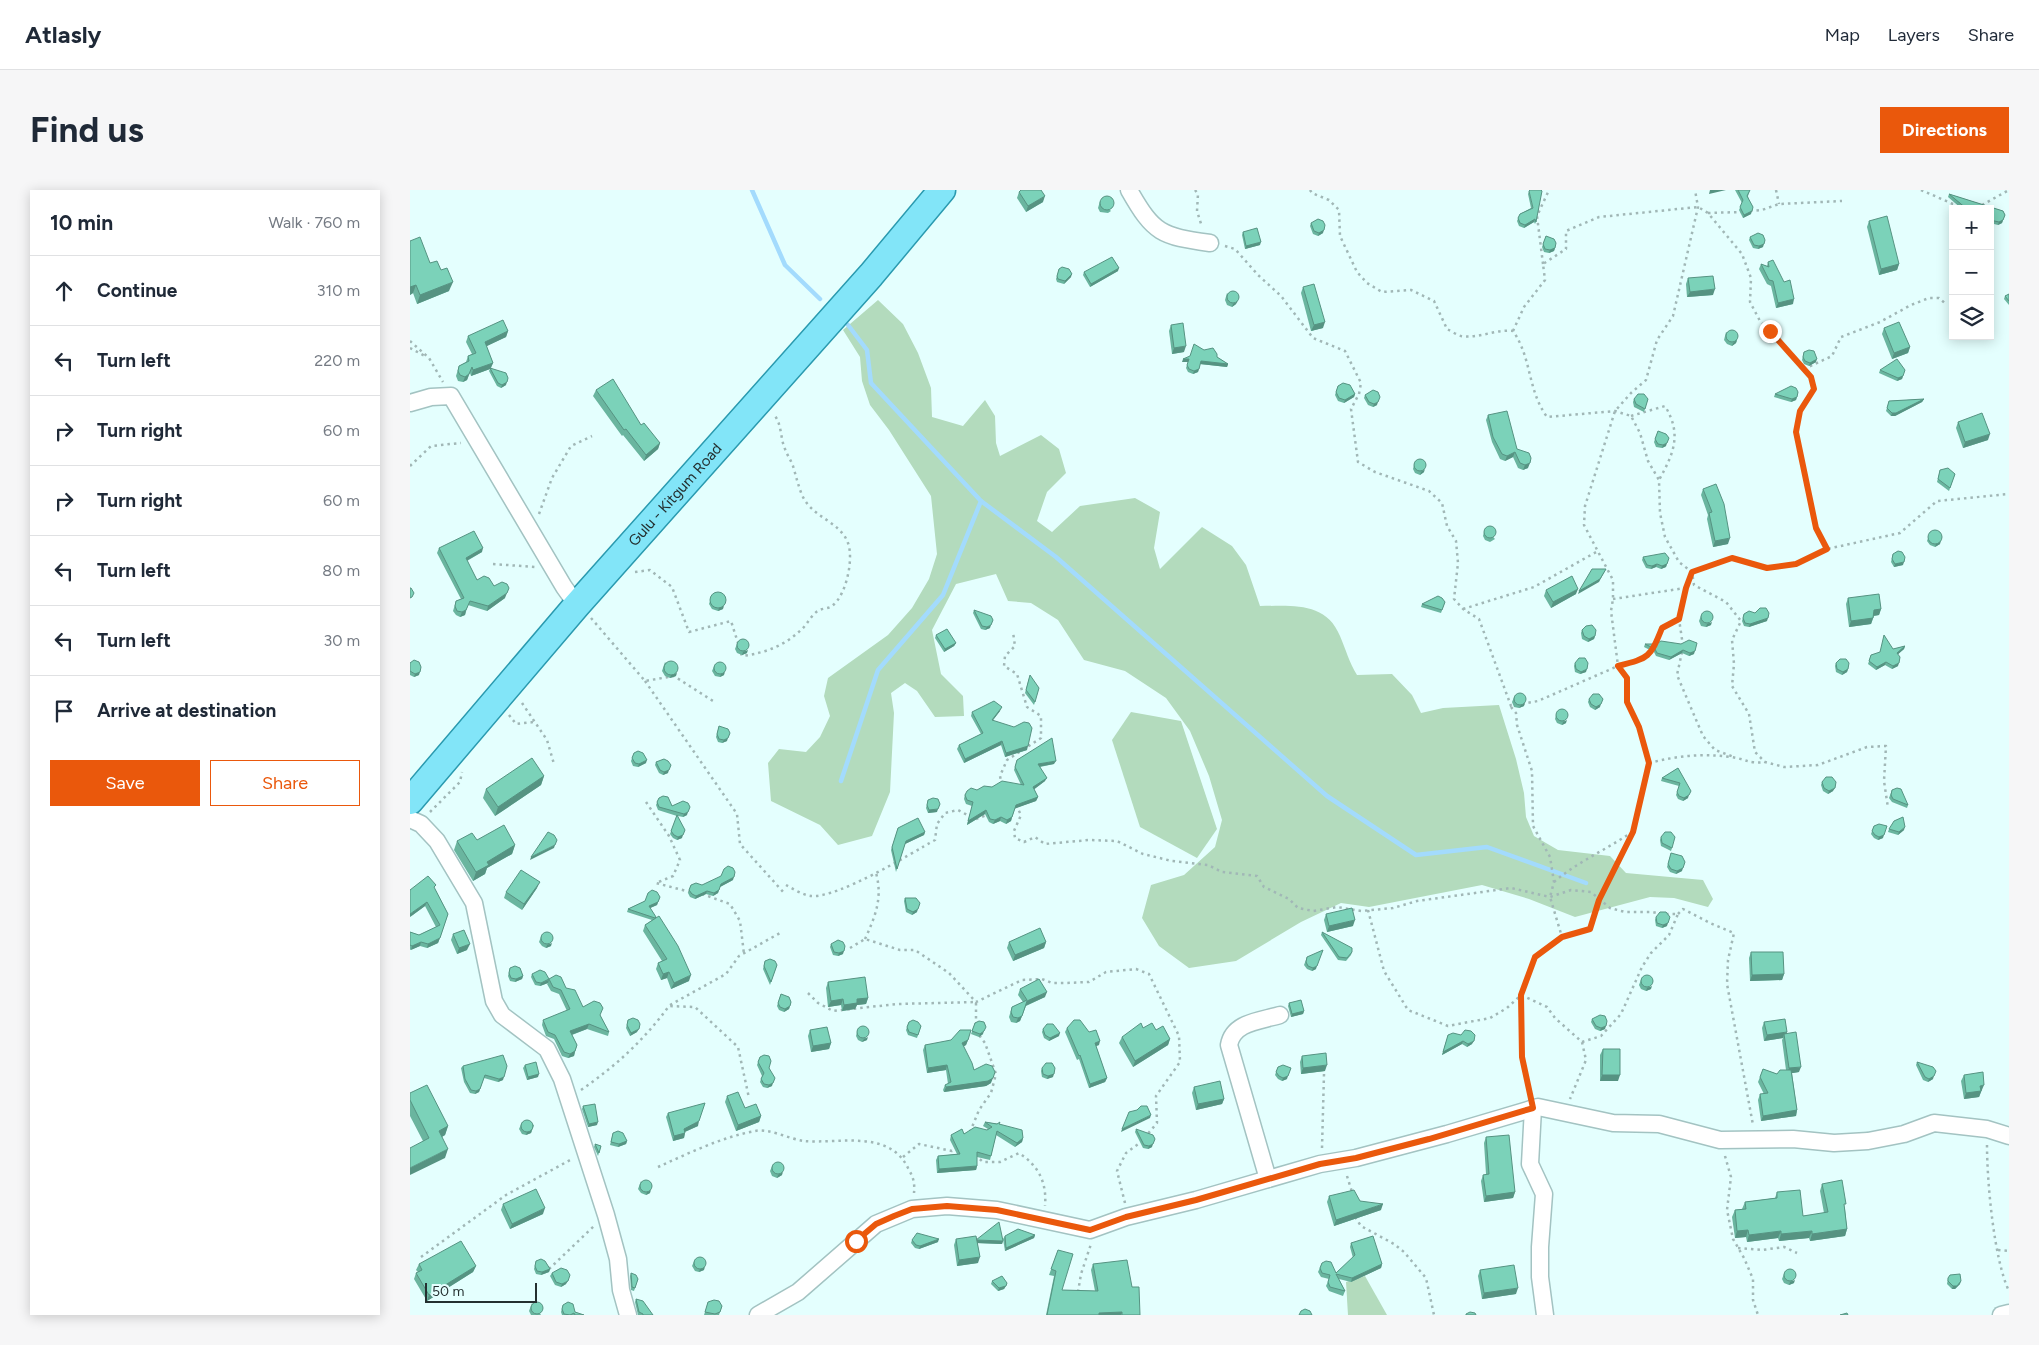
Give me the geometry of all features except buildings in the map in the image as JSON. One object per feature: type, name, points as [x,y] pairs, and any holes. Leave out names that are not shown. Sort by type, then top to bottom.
[{"type":"main road","name":"Gulu - Kitgum Road","points":[[410,801],[577,605],[871,275],[942,190]]},
{"type":"street","points":[[1129,190],[1139,208],[1159,231],[1171,237],[1210,243]]},
{"type":"street","points":[[410,403],[420,399],[451,396],[577,605]]},
{"type":"street","points":[[410,819],[421,824],[437,841],[474,903],[494,1002],[502,1015],[547,1049],[570,1098],[584,1152],[606,1215],[618,1259],[621,1290],[628,1315]]},
{"type":"street","points":[[1268,1179],[1229,1045],[1231,1036],[1240,1026],[1280,1015]]},
{"type":"street","points":[[1533,1108],[1530,1164],[1544,1194],[1540,1262],[1545,1315]]},
{"type":"street","points":[[758,1315],[798,1292],[876,1224],[912,1209],[947,1206],[997,1210],[1090,1230],[1126,1217],[1196,1200],[1320,1164],[1365,1156],[1533,1108],[1555,1110],[1614,1123],[1659,1124],[1720,1140],[1793,1138],[1834,1143],[1868,1141],[1904,1134],[1934,1123],[1987,1129],[2009,1136]]},
{"type":"street","points":[[2001,1315],[2009,1313]]},
{"type":"path","points":[[1195,190],[1198,194],[1197,211],[1202,230],[1210,243],[1235,249],[1258,275],[1281,296],[1313,338],[1345,351],[1362,383],[1359,394],[1350,409],[1358,462],[1375,472],[1429,491],[1442,503],[1447,526],[1456,541],[1458,563],[1454,599],[1463,609],[1479,619],[1511,706],[1516,713],[1517,726],[1532,771],[1533,826],[1550,857],[1554,882],[1550,897],[1562,937]]},
{"type":"path","points":[[1310,190],[1312,193],[1329,200],[1339,210],[1340,236],[1356,272],[1367,283],[1382,292],[1411,290],[1434,301],[1447,329],[1462,336],[1478,335],[1499,330],[1513,331]]},
{"type":"path","points":[[1513,331],[1524,307],[1544,280],[1537,216],[1548,190]]},
{"type":"path","points":[[1533,1108],[1522,1057],[1521,995],[1535,957],[1562,937],[1590,929],[1599,900],[1633,832],[1649,763],[1639,727],[1627,702],[1627,678],[1618,666],[1611,611],[1614,599],[1613,580],[1584,525],[1584,506],[1615,411],[1646,380],[1657,340],[1673,316],[1698,207],[1696,190]]},
{"type":"path","points":[[1776,190],[1779,204]]},
{"type":"path","points":[[1921,190],[1953,204],[1961,204]]},
{"type":"path","points":[[1984,205],[2009,190]]},
{"type":"path","points":[[1708,213],[1762,210],[1779,204],[1842,202]]},
{"type":"path","points":[[1543,264],[1566,249],[1566,231],[1598,216],[1698,207],[1708,213],[1742,254],[1751,278],[1750,302],[1760,321],[1811,377],[1814,389],[1800,411],[1796,432],[1816,528],[1827,549]]},
{"type":"path","points":[[1804,370],[1832,356],[1841,337],[1880,322],[1929,298],[1939,298],[1946,305]]},
{"type":"path","points":[[1513,331],[1527,364],[1533,394],[1547,417],[1615,411],[1631,416],[1665,406],[1672,417],[1676,432],[1668,463],[1659,480]]},
{"type":"path","points":[[410,341],[429,358],[451,396]]},
{"type":"path","points":[[410,348],[429,358]]},
{"type":"path","points":[[615,564],[637,572],[650,570],[672,587],[689,632],[732,622],[742,656],[785,644],[807,624],[817,611],[832,607],[845,591],[848,544],[837,527],[822,519],[806,504],[798,485],[793,464],[784,448],[777,417],[768,409],[752,408]]},
{"type":"path","points":[[1631,416],[1640,433],[1648,461],[1659,480],[1660,513],[1665,537],[1679,562],[1692,572],[1694,585],[1726,602],[1741,621],[1732,640],[1734,664],[1732,686],[1750,714],[1755,752],[1765,762]]},
{"type":"path","points":[[533,532],[552,478],[571,446],[592,436]]},
{"type":"path","points":[[410,466],[431,446],[466,443],[482,448]]},
{"type":"path","points":[[1692,572],[1732,558],[1767,568],[1796,564],[1827,549],[1900,533],[1937,501],[2009,494]]},
{"type":"path","points":[[1463,609],[1534,587],[1598,551]]},
{"type":"path","points":[[493,564],[554,568]]},
{"type":"path","points":[[1692,572],[1686,588],[1679,619],[1683,649],[1677,675],[1690,700],[1703,736],[1715,750],[1751,764],[1765,762],[1784,766],[1818,765],[1866,747],[1886,746],[1884,781],[1888,808]]},
{"type":"path","points":[[1614,599],[1686,588]]},
{"type":"path","points":[[577,605],[645,681],[737,814],[740,844],[785,894]]},
{"type":"path","points":[[1511,706],[1538,701],[1618,666],[1645,659],[1654,646],[1662,628],[1679,619]]},
{"type":"path","points":[[1005,794],[1000,776],[1007,760],[1041,738],[1042,728],[1041,716],[1027,707],[1018,674],[1004,666],[1005,656],[1015,646],[1013,632]]},
{"type":"path","points":[[645,681],[674,676],[713,701]]},
{"type":"path","points":[[519,697],[523,707],[548,740],[554,764]]},
{"type":"path","points":[[506,712],[516,724],[534,722]]},
{"type":"path","points":[[1649,763],[1681,755],[1734,757]]},
{"type":"path","points":[[646,802],[669,836],[680,860],[673,876],[656,882],[730,904],[740,921],[744,954]]},
{"type":"path","points":[[1015,802],[1021,815],[1014,831],[1015,838],[1024,842],[1035,837],[1045,844],[1089,840],[1117,841],[1143,854],[1172,861],[1208,865],[1222,872],[1257,876],[1264,887],[1289,898],[1298,908],[1313,910],[1337,907],[1368,910],[1393,908],[1417,901],[1511,888],[1550,897],[1571,890],[1591,892],[1610,908],[1625,912],[1678,914]]},
{"type":"path","points":[[786,885],[811,896],[831,891],[876,874],[935,840],[937,824],[945,813],[958,810],[975,820],[990,814],[989,808]]},
{"type":"path","points":[[1554,882],[1571,868],[1633,832]]},
{"type":"path","points":[[850,948],[865,938],[874,920],[880,891],[876,874]]},
{"type":"path","points":[[1582,1042],[1601,1036],[1621,1014],[1642,967],[1651,953],[1669,935],[1678,914],[1683,909],[1710,923],[1734,932],[1728,960],[1727,984],[1756,1139]]},
{"type":"path","points":[[1368,910],[1384,971],[1400,1000],[1408,1010],[1448,1026],[1490,1018],[1507,1008],[1521,995]]},
{"type":"path","points":[[570,1098],[602,1075],[646,1036],[668,1006],[726,974],[744,954],[780,933]]},
{"type":"path","points":[[865,938],[900,950],[915,950],[948,973],[976,1002],[977,1032],[985,1043],[996,1074],[991,1093],[979,1110],[968,1136]]},
{"type":"path","points":[[808,993],[818,1003],[833,1011],[897,1004],[976,1002],[1022,980],[1042,979],[1052,983],[1089,982],[1106,972],[1136,970],[1148,974],[1178,1036],[1180,1062],[1156,1096],[1157,1123],[1141,1143],[1126,1153],[1117,1171],[1124,1194],[1126,1217]]},
{"type":"path","points":[[1521,995],[1547,1007],[1555,1018],[1582,1042],[1586,1060],[1578,1083],[1570,1100],[1555,1110]]},
{"type":"path","points":[[668,1006],[695,1007],[738,1046],[749,1098]]},
{"type":"path","points":[[1324,1074],[1324,1132],[1320,1164],[1344,1170],[1352,1198]]},
{"type":"path","points":[[1987,1129],[1987,1163],[1998,1250],[2003,1279],[2009,1291]]},
{"type":"path","points":[[658,1167],[707,1146],[757,1130],[802,1140],[868,1141],[885,1144],[903,1157],[915,1182],[912,1209]]},
{"type":"path","points":[[1720,1140],[1731,1177],[1727,1210],[1733,1240],[1753,1280],[1753,1300],[1758,1315]]},
{"type":"path","points":[[903,1157],[919,1144],[952,1151],[958,1147]]},
{"type":"path","points":[[970,1150],[983,1162],[1000,1162],[1019,1153],[1031,1161],[1040,1175],[1046,1191],[1044,1220]]},
{"type":"path","points":[[421,1257],[506,1195],[584,1152]]},
{"type":"path","points":[[1352,1213],[1361,1226],[1394,1244],[1404,1252],[1426,1278],[1434,1315]]},
{"type":"path","points":[[549,1269],[606,1215]]},
{"type":"path","points":[[1077,1301],[1081,1274],[1091,1245],[1090,1230]]},
{"type":"path","points":[[1738,1248],[1762,1250],[1784,1247],[1797,1253]]},
{"type":"path","points":[[1998,1250],[2009,1251]]},
{"type":"green space","points":[[878,300],[903,324],[918,353],[931,388],[932,417],[963,426],[985,400],[995,416],[996,443],[1000,456],[1041,435],[1059,449],[1066,473],[1047,492],[1037,521],[1052,532],[1080,506],[1135,498],[1160,512],[1154,548],[1160,569],[1202,527],[1232,546],[1246,565],[1260,606],[1295,606],[1317,611],[1326,617],[1334,625],[1340,636],[1357,675],[1392,674],[1412,695],[1421,713],[1443,708],[1499,705],[1516,759],[1524,793],[1526,817],[1534,836],[1558,850],[1610,856],[1626,873],[1703,880],[1713,899],[1708,907],[1674,898],[1650,897],[1575,917],[1529,899],[1482,885],[1369,907],[1341,903],[1301,922],[1236,961],[1189,968],[1159,946],[1142,918],[1151,885],[1184,875],[1215,847],[1222,820],[1209,776],[1190,731],[1166,698],[1125,671],[1084,660],[1058,620],[1031,603],[1008,601],[996,574],[956,584],[932,630],[941,674],[963,696],[964,716],[935,717],[917,691],[905,683],[891,693],[894,713],[890,792],[872,836],[838,845],[820,825],[771,801],[768,763],[779,749],[806,752],[820,737],[830,716],[824,696],[828,678],[888,635],[912,608],[929,579],[937,554],[931,496],[889,430],[870,405],[862,381],[860,357],[843,330]]},
{"type":"green space","points":[[1131,712],[1181,721],[1217,829],[1197,858],[1140,827],[1112,740]]},
{"type":"green space","points":[[1365,1276],[1387,1315],[1348,1315],[1346,1282]]},
{"type":"waterway","points":[[752,190],[785,265],[820,299]]},
{"type":"waterway","points":[[848,325],[867,350],[871,383],[981,501],[1056,557],[1327,796],[1416,855],[1487,847],[1586,883]]},
{"type":"waterway","points":[[841,781],[878,670],[943,595],[981,501]]},
{"type":"route","points":[[856,1241],[876,1224],[912,1209],[947,1206],[997,1210],[1090,1230],[1126,1217],[1196,1200],[1320,1164],[1356,1158],[1429,1139],[1533,1108],[1522,1057],[1521,995],[1535,957],[1562,937],[1590,929],[1599,900],[1633,832],[1649,763],[1639,727],[1627,702],[1627,678],[1618,666],[1645,659],[1654,646],[1662,628],[1671,625],[1679,619],[1686,588],[1692,572],[1732,558],[1767,568],[1796,564],[1827,549],[1816,528],[1796,432],[1800,411],[1814,389],[1811,377],[1770,331]]}]
